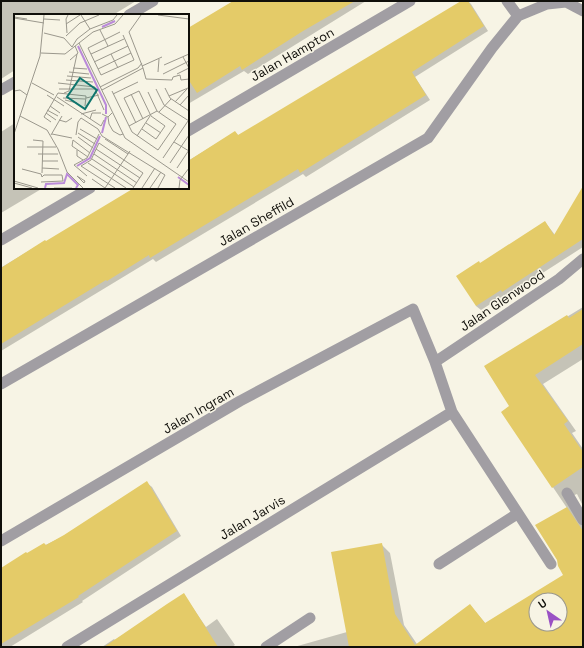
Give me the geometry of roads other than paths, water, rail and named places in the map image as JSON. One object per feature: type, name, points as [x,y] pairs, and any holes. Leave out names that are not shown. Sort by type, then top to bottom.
[{"type":"street","points":[[131,14],[153,1]]},
{"type":"street","name":"Jalan Hampton","points":[[189,130],[410,1]]},
{"type":"street","points":[[508,1],[518,16],[547,4],[566,2],[583,11]]},
{"type":"street","name":"Jalan Sheffild","points":[[1,384],[428,138],[492,48],[518,16]]},
{"type":"street","points":[[1,90],[14,83]]},
{"type":"street","points":[[1,240],[88,189]]},
{"type":"street","name":"Jalan Glenwood","points":[[435,362],[559,279],[583,259]]},
{"type":"street","name":"Jalan Ingram","points":[[1,541],[240,401],[412,308],[435,362]]},
{"type":"street","points":[[435,362],[452,412],[517,514],[551,564]]},
{"type":"street","name":"Jalan Jarvis","points":[[67,647],[452,412]]},
{"type":"street","points":[[567,494],[583,520]]},
{"type":"street","points":[[439,564],[517,514]]},
{"type":"street","points":[[266,647],[310,618]]}]
